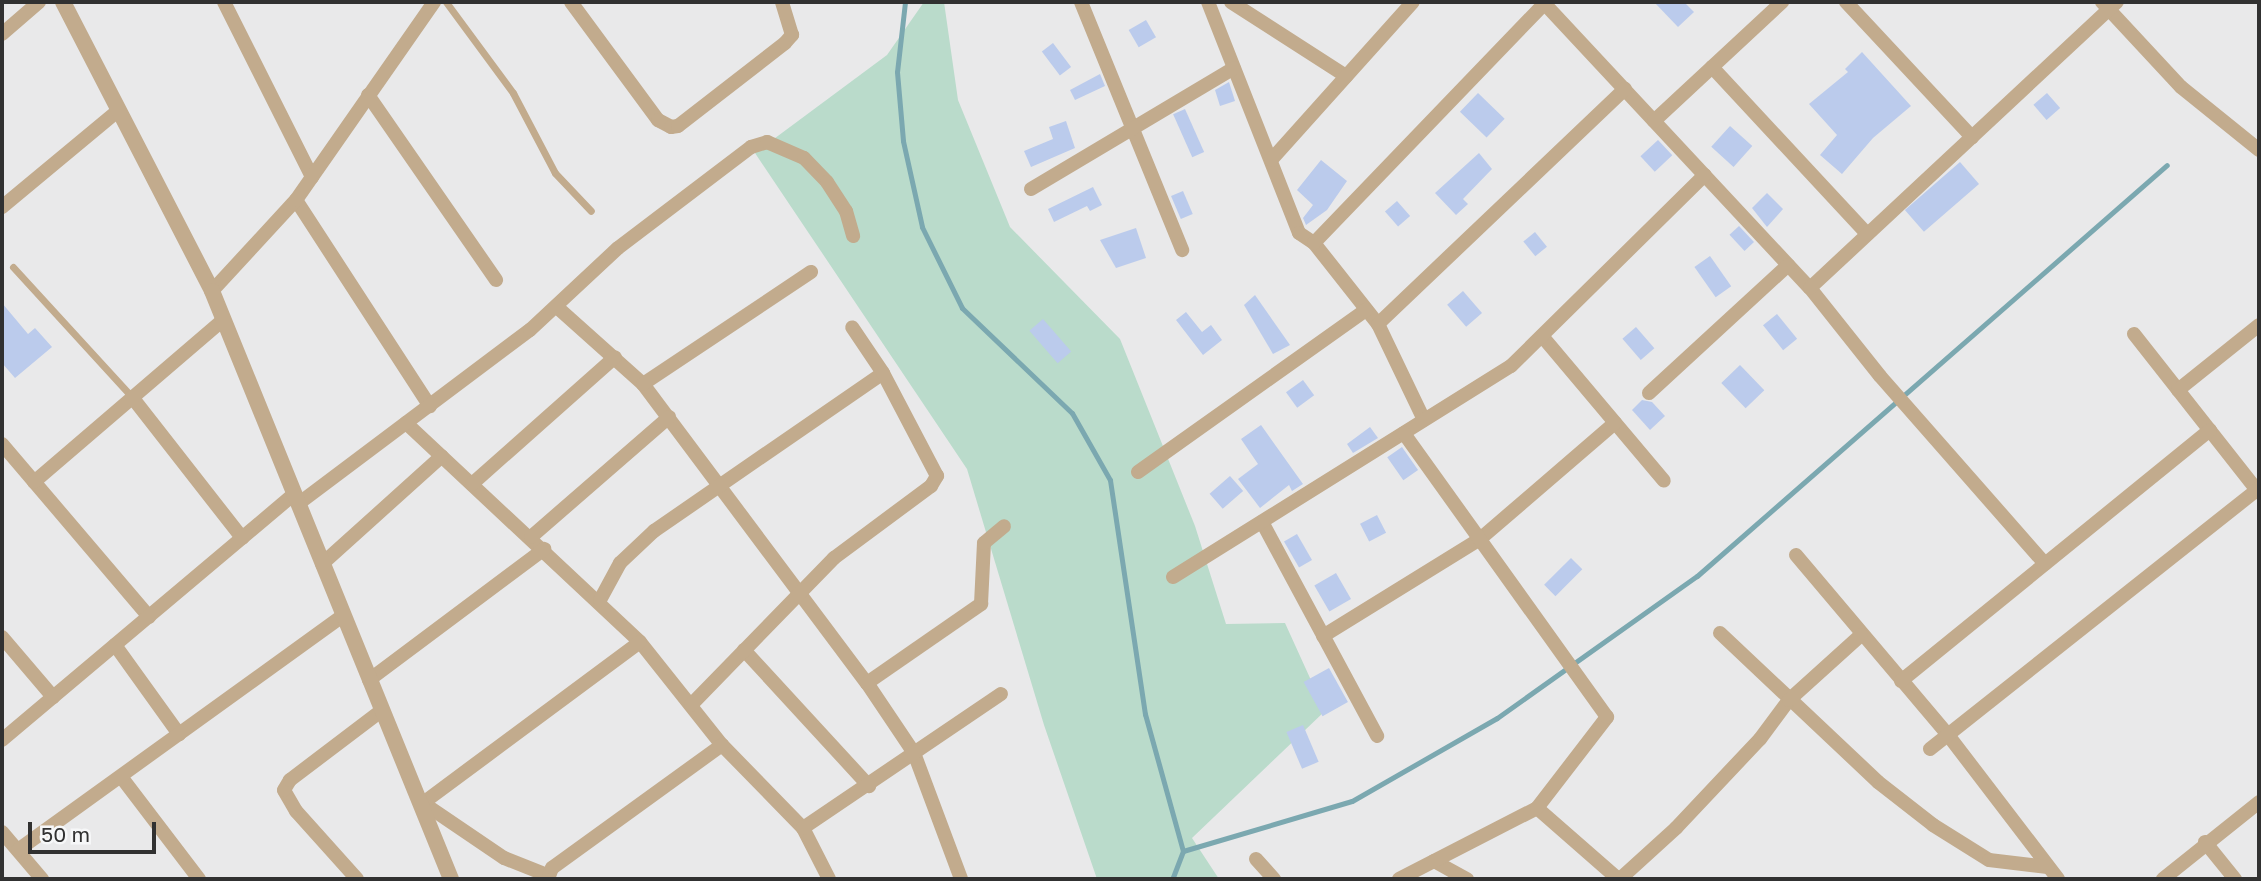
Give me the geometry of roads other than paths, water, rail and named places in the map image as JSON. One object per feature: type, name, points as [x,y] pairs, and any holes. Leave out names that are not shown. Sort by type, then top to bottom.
[{"type":"street","points":[[2,34],[39,2]]},
{"type":"street","points":[[63,2],[212,291],[381,711],[423,803],[451,879]]},
{"type":"street","points":[[224,2],[312,177]]},
{"type":"street","points":[[212,291],[296,200],[434,2]]},
{"type":"street","points":[[571,2],[659,120],[671,127],[785,43],[792,35],[782,2]]},
{"type":"street","points":[[1081,2],[1182,250]]},
{"type":"street","points":[[1208,2],[1300,233],[1314,243],[1378,324],[1424,420]]},
{"type":"street","points":[[1231,2],[1346,76]]},
{"type":"street","points":[[1271,160],[1413,2]]},
{"type":"street","points":[[1314,243],[1544,2],[1810,288],[1907,408],[2045,564]]},
{"type":"street","points":[[1654,121],[1782,2]]},
{"type":"street","points":[[1846,2],[1972,137]]},
{"type":"street","points":[[1810,288],[2109,4],[2181,87],[2259,150]]},
{"type":"street","points":[[1712,67],[1867,234]]},
{"type":"street","points":[[1031,189],[1234,68]]},
{"type":"street","points":[[1378,324],[1625,89]]},
{"type":"street","points":[[368,95],[496,280]]},
{"type":"street","points":[[2,207],[118,110]]},
{"type":"street","points":[[2,740],[242,538],[406,424],[558,308],[618,248],[751,147],[767,142],[804,158],[827,182],[846,211],[853,236]]},
{"type":"street","points":[[1173,577],[1511,366],[1705,175]]},
{"type":"street","points":[[296,200],[429,405]]},
{"type":"street","points":[[1649,393],[1788,265]]},
{"type":"street","points":[[643,384],[811,272]]},
{"type":"street","points":[[558,308],[643,384],[867,683],[914,753],[961,879]]},
{"type":"street","points":[[1138,472],[1366,310]]},
{"type":"street","points":[[34,482],[224,319]]},
{"type":"street","points":[[2178,390],[2259,325]]},
{"type":"street","points":[[691,705],[834,558],[931,486],[937,476],[883,373],[852,327]]},
{"type":"street","points":[[1930,749],[2258,490],[2134,334]]},
{"type":"street","points":[[1542,336],[1664,481]]},
{"type":"street","points":[[472,484],[615,357]]},
{"type":"street","points":[[600,600],[620,563],[654,531],[718,483],[883,373]]},
{"type":"street","points":[[132,397],[242,538]]},
{"type":"street","points":[[531,537],[669,417]]},
{"type":"street","points":[[1323,636],[1480,538],[1615,423]]},
{"type":"street","points":[[406,424],[600,600],[640,642],[722,745],[803,828],[829,879]]},
{"type":"street","points":[[1901,681],[2210,430]]},
{"type":"street","points":[[1399,879],[1537,808],[1607,718],[1404,433]]},
{"type":"street","points":[[2,444],[149,617]]},
{"type":"street","points":[[322,564],[442,456]]},
{"type":"street","points":[[1262,522],[1377,736]]},
{"type":"street","points":[[867,683],[981,604],[984,543],[1004,527]]},
{"type":"street","points":[[369,680],[544,549]]},
{"type":"street","points":[[1796,555],[1948,735],[2058,879]]},
{"type":"street","points":[[18,850],[122,778],[343,616]]},
{"type":"street","points":[[1720,633],[1878,782],[1933,825],[1989,860],[2048,867]]},
{"type":"street","points":[[1537,808],[1619,879],[1751,749],[1789,700],[1861,635]]},
{"type":"street","points":[[2,637],[53,697]]},
{"type":"street","points":[[423,803],[640,642]]},
{"type":"street","points":[[115,645],[179,734]]},
{"type":"street","points":[[744,650],[869,786]]},
{"type":"street","points":[[803,828],[869,786],[1001,694]]},
{"type":"street","points":[[356,879],[296,811],[284,790],[290,780],[381,711]]},
{"type":"street","points":[[423,803],[504,858],[547,877],[722,745]]},
{"type":"street","points":[[122,778],[199,879]]},
{"type":"street","points":[[2163,879],[2205,842],[2259,802]]},
{"type":"street","points":[[2,832],[42,879]]},
{"type":"street","points":[[2205,842],[2235,879]]},
{"type":"street","points":[[1256,859],[1274,879]]},
{"type":"street","points":[[1434,861],[1467,879]]},
{"type":"lane","points":[[446,2],[513,93],[555,173],[591,211]]},
{"type":"lane","points":[[13,267],[132,397]]},
{"type":"waterway","points":[[905,2],[897,72],[903,141],[922,227],[962,308],[1072,413],[1110,480],[1145,714],[1183,851],[1172,879]]},
{"type":"waterway","points":[[1183,851],[1352,801],[1497,718],[1697,576],[2167,165]]}]
